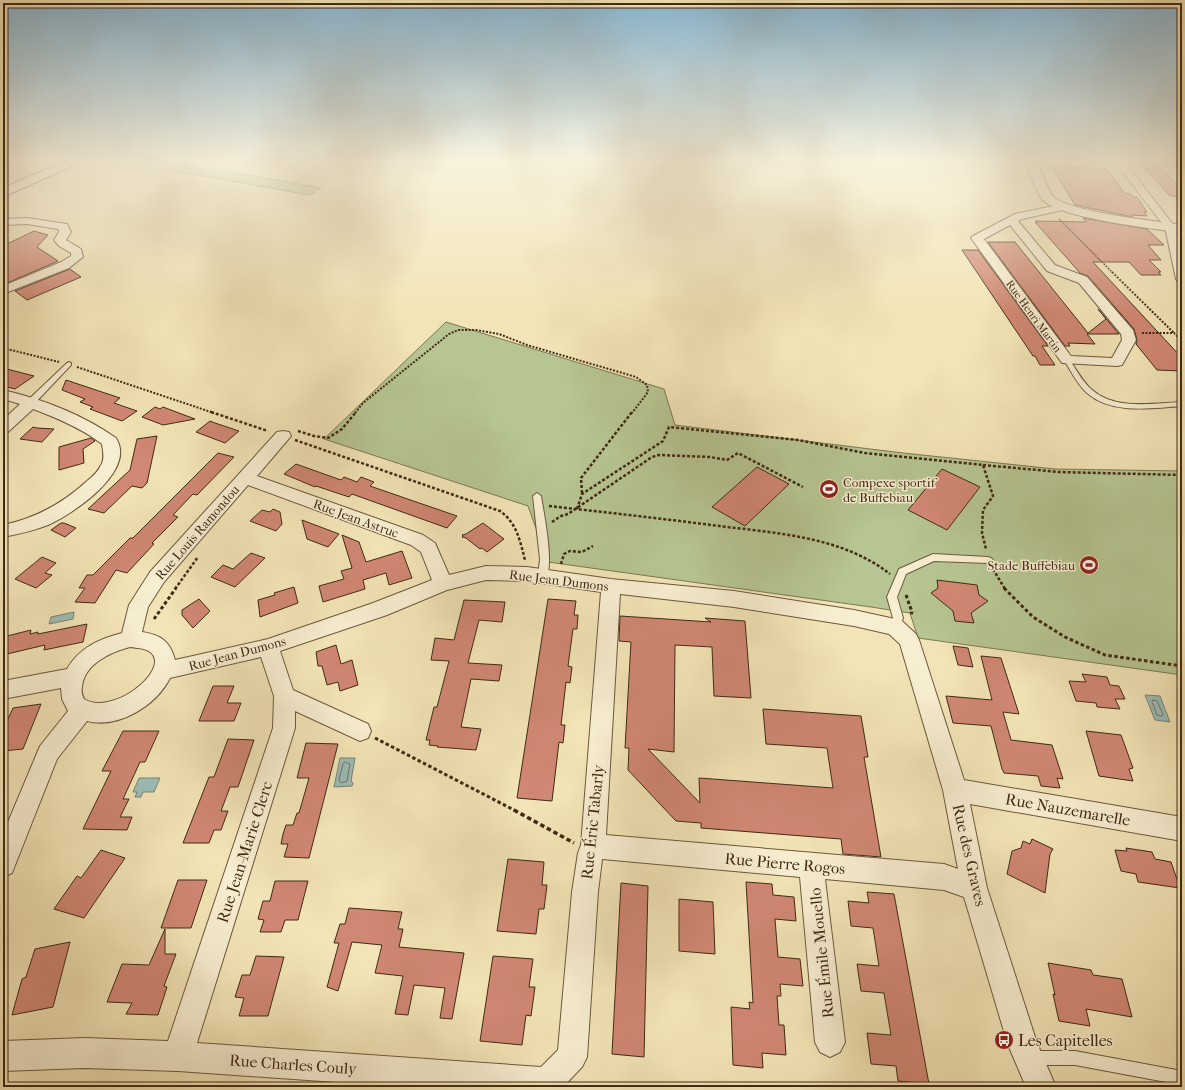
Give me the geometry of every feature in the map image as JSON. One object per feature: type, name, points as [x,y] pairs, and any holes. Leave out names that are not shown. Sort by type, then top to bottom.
[{"type":"street","name":"Rue Henri Martin","points":[[1040,212],[1020,216],[977,238],[1067,360],[1117,362],[1129,340],[1128,333]]},
{"type":"street","points":[[1080,212],[1176,228]]},
{"type":"street","points":[[1162,212],[1176,228],[1182,279]]},
{"type":"street","points":[[1011,220],[1051,268],[1083,280],[1128,333]]},
{"type":"street","points":[[3,222],[27,221],[63,226],[65,232],[60,240],[63,244],[77,251],[77,257],[65,266],[3,290]]},
{"type":"street","points":[[3,394],[31,402],[99,432],[110,442],[111,461],[104,475],[84,494],[59,513],[26,527],[3,531]]},
{"type":"street","points":[[3,429],[31,402]]},
{"type":"street","name":"Rue Louis Ramondou","points":[[130,639],[139,605],[157,577],[245,478],[292,441]]},
{"type":"street","name":"Rue Jean Astruc","points":[[245,478],[417,540],[429,548],[443,584]]},
{"type":"street","name":"Rue Jean Dumons","points":[[163,670],[180,668],[268,647],[380,609],[443,584],[486,573],[543,576],[611,586],[734,599],[854,618],[903,621]]},
{"type":"street","name":"Rue Éric Tabarly","points":[[572,1058],[585,892],[592,850],[611,586]]},
{"type":"street","name":"Rue des Graves","points":[[903,621],[955,790],[974,888],[1029,1058],[1041,1087]]},
{"type":"street","points":[[130,639],[143,639],[154,643],[161,650],[164,659],[163,670],[152,688],[145,696],[129,706],[112,712],[96,714],[82,710],[73,702],[70,691],[73,677],[82,664],[96,652],[113,643],[130,639]]},
{"type":"street","name":"Rue Jean-Marie Clerc","points":[[178,1056],[284,728],[284,696],[268,647]]},
{"type":"street","points":[[3,690],[73,677]]},
{"type":"street","points":[[284,696],[360,730]]},
{"type":"street","points":[[3,864],[48,753],[82,710]]},
{"type":"street","name":"Rue Nauzemarelle","points":[[955,790],[1182,829]]},
{"type":"street","name":"Rue Pierre Rogos","points":[[592,850],[811,864],[944,878],[974,888]]},
{"type":"street","name":"Rue Émile Mouello","points":[[811,864],[830,1042]]},
{"type":"street","name":"Rue Charles Couly","points":[[3,1056],[85,1053],[178,1056],[547,1082],[572,1058]]},
{"type":"lane","points":[[1067,360],[1089,391],[1104,402],[1133,406],[1182,404]]},
{"type":"lane","points":[[31,402],[69,364]]},
{"type":"lane","points":[[538,500],[545,559],[543,576]]},
{"type":"lane","points":[[903,621],[898,618],[892,597],[902,572],[933,557],[988,560]]},
{"type":"lane","points":[[1029,1058],[1075,1058],[1182,1078]]},
{"type":"path","points":[[1051,212],[1182,341]]},
{"type":"path","points":[[292,441],[294,430],[314,436],[328,438],[342,429],[363,403],[449,334],[458,330],[476,330],[499,334],[527,345],[636,377],[647,385],[648,392],[581,478],[582,494],[577,509]]},
{"type":"path","points":[[1128,333],[1174,333]]},
{"type":"path","points":[[3,348],[69,364],[505,514],[514,522],[525,560],[543,576],[564,554],[570,551],[582,552],[594,546]]},
{"type":"path","points":[[582,494],[663,441],[669,427],[798,440],[865,452],[1059,472],[1182,475]]},
{"type":"path","points":[[548,527],[561,516],[577,509],[652,457],[659,455],[710,457],[727,460],[738,453],[803,487]]},
{"type":"path","points":[[983,464],[993,496],[983,510],[982,533],[988,560],[1003,586],[1033,617],[1065,637],[1105,655],[1182,666]]},
{"type":"path","points":[[538,500],[577,509],[700,524],[807,539],[828,544],[861,556],[884,569],[898,582],[906,596],[912,612],[903,621]]},
{"type":"path","points":[[130,639],[154,619],[202,552]]},
{"type":"path","points":[[360,730],[592,850]]},
{"type":"green space","name":"Compexe sportif de Buffebiau","points":[[446,322],[664,389],[675,425],[903,453],[1055,469],[1182,471],[1182,675],[918,638],[910,613],[548,562],[528,506],[324,439]]},
{"type":"water","points":[[74,612],[73,619],[49,624],[51,617]]},
{"type":"water","points":[[1145,695],[1160,696],[1170,722],[1155,720]]},
{"type":"water","points":[[340,758],[355,758],[351,781],[353,783],[352,786],[334,787]]},
{"type":"water","points":[[139,778],[160,778],[154,792],[143,792],[141,797],[135,797],[137,792],[133,792]]},
{"type":"building","points":[[1108,212],[1147,212],[1144,212],[1147,216],[1131,215],[1133,217]]},
{"type":"building","points":[[1083,218],[1147,229],[1164,245],[1148,245],[1161,260],[1149,260],[1161,272],[1158,272],[1161,275],[1141,275],[1129,262],[1093,262],[1182,358],[1182,371],[1157,370],[1136,344],[1137,340],[1134,329],[1088,276],[1080,273],[1035,222],[1086,222]]},
{"type":"building","points":[[34,231],[48,235],[37,247],[58,261],[5,284],[3,282],[3,246]]},
{"type":"building","points":[[988,242],[1015,242],[1088,333],[1106,319],[1098,309],[1119,334],[1087,334],[1095,344],[1068,343],[1070,346],[1065,346]]},
{"type":"building","points":[[962,250],[978,250],[1048,346],[1042,346],[1055,365],[1040,365]]},
{"type":"building","points":[[70,269],[81,277],[27,300],[15,291]]},
{"type":"building","points":[[3,368],[34,376],[15,389],[3,386]]},
{"type":"building","points":[[66,380],[120,398],[114,403],[137,411],[122,421],[90,409],[93,407],[80,402],[85,399],[62,390]]},
{"type":"building","points":[[155,407],[160,409],[163,407],[195,419],[163,425],[142,417]]},
{"type":"building","points":[[210,421],[239,431],[225,443],[196,432]]},
{"type":"building","points":[[33,427],[54,429],[42,442],[20,439]]},
{"type":"building","points":[[157,436],[147,483],[142,488],[132,486],[104,513],[88,509],[130,470],[137,439]]},
{"type":"building","points":[[91,438],[95,441],[83,449],[84,463],[59,470],[59,447]]},
{"type":"building","points":[[218,453],[234,457],[197,495],[193,494],[173,515],[178,517],[152,543],[154,544],[127,573],[116,570],[95,603],[75,602],[85,588],[79,588],[87,575],[93,575],[130,538],[133,538]]},
{"type":"building","points":[[296,464],[341,480],[344,477],[357,482],[361,477],[374,482],[370,486],[457,516],[447,528],[352,494],[349,497],[316,486],[315,487],[284,474]]},
{"type":"building","points":[[757,467],[789,484],[745,526],[712,507]]},
{"type":"building","points":[[942,469],[980,487],[947,530],[908,510]]},
{"type":"building","points":[[273,509],[280,512],[282,524],[276,531],[250,521],[262,510],[270,512]]},
{"type":"building","points":[[302,520],[339,534],[328,547],[307,539]]},
{"type":"building","points":[[61,523],[76,528],[65,537],[51,530]]},
{"type":"building","points":[[483,523],[504,539],[487,552],[482,548],[480,549],[466,538],[462,537],[462,535]]},
{"type":"building","points":[[342,535],[359,542],[366,562],[402,551],[412,578],[389,585],[386,573],[363,580],[365,589],[323,602],[319,586],[344,579],[341,571],[352,568]]},
{"type":"building","points":[[251,553],[265,558],[235,587],[211,577],[223,565],[233,569]]},
{"type":"building","points":[[42,557],[56,563],[45,573],[52,575],[36,588],[15,579]]},
{"type":"building","points":[[937,580],[977,585],[979,595],[988,601],[971,613],[974,623],[955,621],[953,611],[931,593],[938,588]]},
{"type":"building","points":[[294,587],[298,603],[260,617],[258,600]]},
{"type":"building","points":[[199,599],[210,611],[193,628],[182,615],[182,610]]},
{"type":"building","points":[[548,599],[576,601],[574,615],[578,615],[577,629],[573,629],[568,666],[572,667],[570,683],[566,682],[561,725],[565,725],[563,743],[559,742],[552,801],[517,798]]},
{"type":"building","points":[[464,600],[505,602],[502,622],[479,620],[468,663],[502,665],[499,681],[471,679],[461,727],[481,729],[476,750],[437,747],[438,746],[429,745],[430,740],[426,740],[434,707],[437,707],[449,661],[431,660],[435,638],[454,640]]},
{"type":"building","points":[[620,616],[711,622],[705,618],[745,621],[751,698],[714,696],[712,647],[675,645],[674,752],[648,749],[700,803],[699,778],[833,788],[827,748],[766,744],[763,709],[861,716],[868,757],[864,757],[881,857],[843,854],[841,839],[701,828],[701,823],[676,821],[628,770],[629,748],[625,748],[631,642],[619,641]]},
{"type":"building","points":[[87,624],[83,642],[44,650],[45,645],[3,655],[3,637],[31,630],[30,634],[38,632],[38,634]]},
{"type":"building","points":[[336,645],[341,664],[352,660],[358,685],[340,691],[338,682],[327,685],[322,666],[318,666],[316,652]]},
{"type":"building","points":[[953,646],[968,648],[973,667],[958,665]]},
{"type":"building","points":[[981,656],[1001,658],[1019,714],[1003,712],[1011,740],[1052,745],[1063,779],[1057,778],[1060,788],[1041,786],[1038,776],[1004,773],[991,726],[953,723],[946,696],[992,700]]},
{"type":"building","points":[[1082,674],[1107,677],[1110,685],[1119,686],[1125,699],[1115,699],[1120,709],[1097,707],[1096,703],[1076,701],[1069,681],[1086,682]]},
{"type":"building","points":[[213,686],[234,686],[227,703],[241,703],[234,721],[199,721]]},
{"type":"building","points":[[41,704],[23,749],[3,751],[3,730],[13,708]]},
{"type":"building","points":[[123,731],[159,731],[145,762],[140,762],[123,799],[129,799],[120,817],[132,817],[127,830],[83,829],[111,771],[102,771]]},
{"type":"building","points":[[1086,731],[1121,735],[1133,768],[1129,769],[1133,781],[1099,776]]},
{"type":"building","points":[[228,739],[254,740],[238,787],[230,787],[221,811],[228,811],[221,830],[214,830],[209,843],[183,843],[209,777],[214,777]]},
{"type":"building","points":[[306,743],[338,744],[309,858],[284,857],[288,844],[281,844],[283,834],[286,825],[293,825],[297,813],[299,813],[309,778],[297,778]]},
{"type":"building","points":[[1032,839],[1053,849],[1050,854],[1045,893],[1007,874],[1012,851],[1021,848],[1023,841],[1030,844]]},
{"type":"building","points":[[1126,848],[1152,852],[1155,859],[1171,862],[1180,888],[1138,882],[1136,874],[1121,871],[1115,850],[1127,851]]},
{"type":"building","points":[[101,850],[125,858],[84,918],[54,909],[77,876],[81,878]]},
{"type":"building","points":[[508,859],[544,862],[542,885],[547,885],[544,909],[539,909],[536,934],[497,931]]},
{"type":"building","points":[[178,880],[207,880],[191,928],[161,928]]},
{"type":"building","points":[[275,881],[308,881],[298,920],[285,920],[281,932],[260,932],[264,920],[258,919],[263,901],[270,901]]},
{"type":"building","points":[[746,882],[772,884],[773,895],[794,897],[796,921],[775,919],[778,957],[800,959],[803,986],[780,984],[781,996],[777,996],[779,1025],[784,1025],[786,1055],[762,1053],[763,1068],[733,1065],[731,1007],[750,1009],[749,1002],[753,1003]]},
{"type":"building","points":[[621,883],[648,886],[644,1057],[612,1054]]},
{"type":"building","points":[[867,892],[894,894],[929,1084],[898,1081],[896,1066],[871,1064],[867,1033],[891,1035],[884,993],[861,991],[857,964],[879,966],[873,928],[851,926],[848,901],[869,903]]},
{"type":"building","points":[[679,899],[713,902],[715,954],[679,951]]},
{"type":"building","points":[[349,908],[402,912],[398,929],[403,929],[399,947],[464,953],[452,1019],[440,1018],[445,988],[414,985],[408,1015],[395,1014],[403,976],[375,973],[382,945],[352,942],[338,991],[327,987],[339,943],[334,943],[340,924],[345,924]]},
{"type":"building","points":[[165,929],[165,954],[176,954],[164,986],[167,987],[158,1015],[126,1014],[132,1003],[107,1002],[122,964],[149,965]]},
{"type":"building","points":[[70,942],[53,1007],[12,1015],[22,979],[26,977],[35,949]]},
{"type":"building","points":[[256,956],[284,957],[268,1016],[239,1016],[244,998],[235,997],[242,975],[250,975]]},
{"type":"building","points":[[493,956],[533,959],[529,987],[535,987],[531,1016],[526,1015],[522,1045],[480,1041]]},
{"type":"building","points":[[1048,963],[1091,970],[1093,975],[1122,979],[1132,1017],[1086,1009],[1090,1026],[1059,1021]]},
{"type":"place","name":"Compexe sportif de Buffebiau","points":[[829,489]]},
{"type":"place","name":"Stade Buffebiau","points":[[1089,565]]},
{"type":"place","name":"Les Capitelles","points":[[1004,1040]]}]
